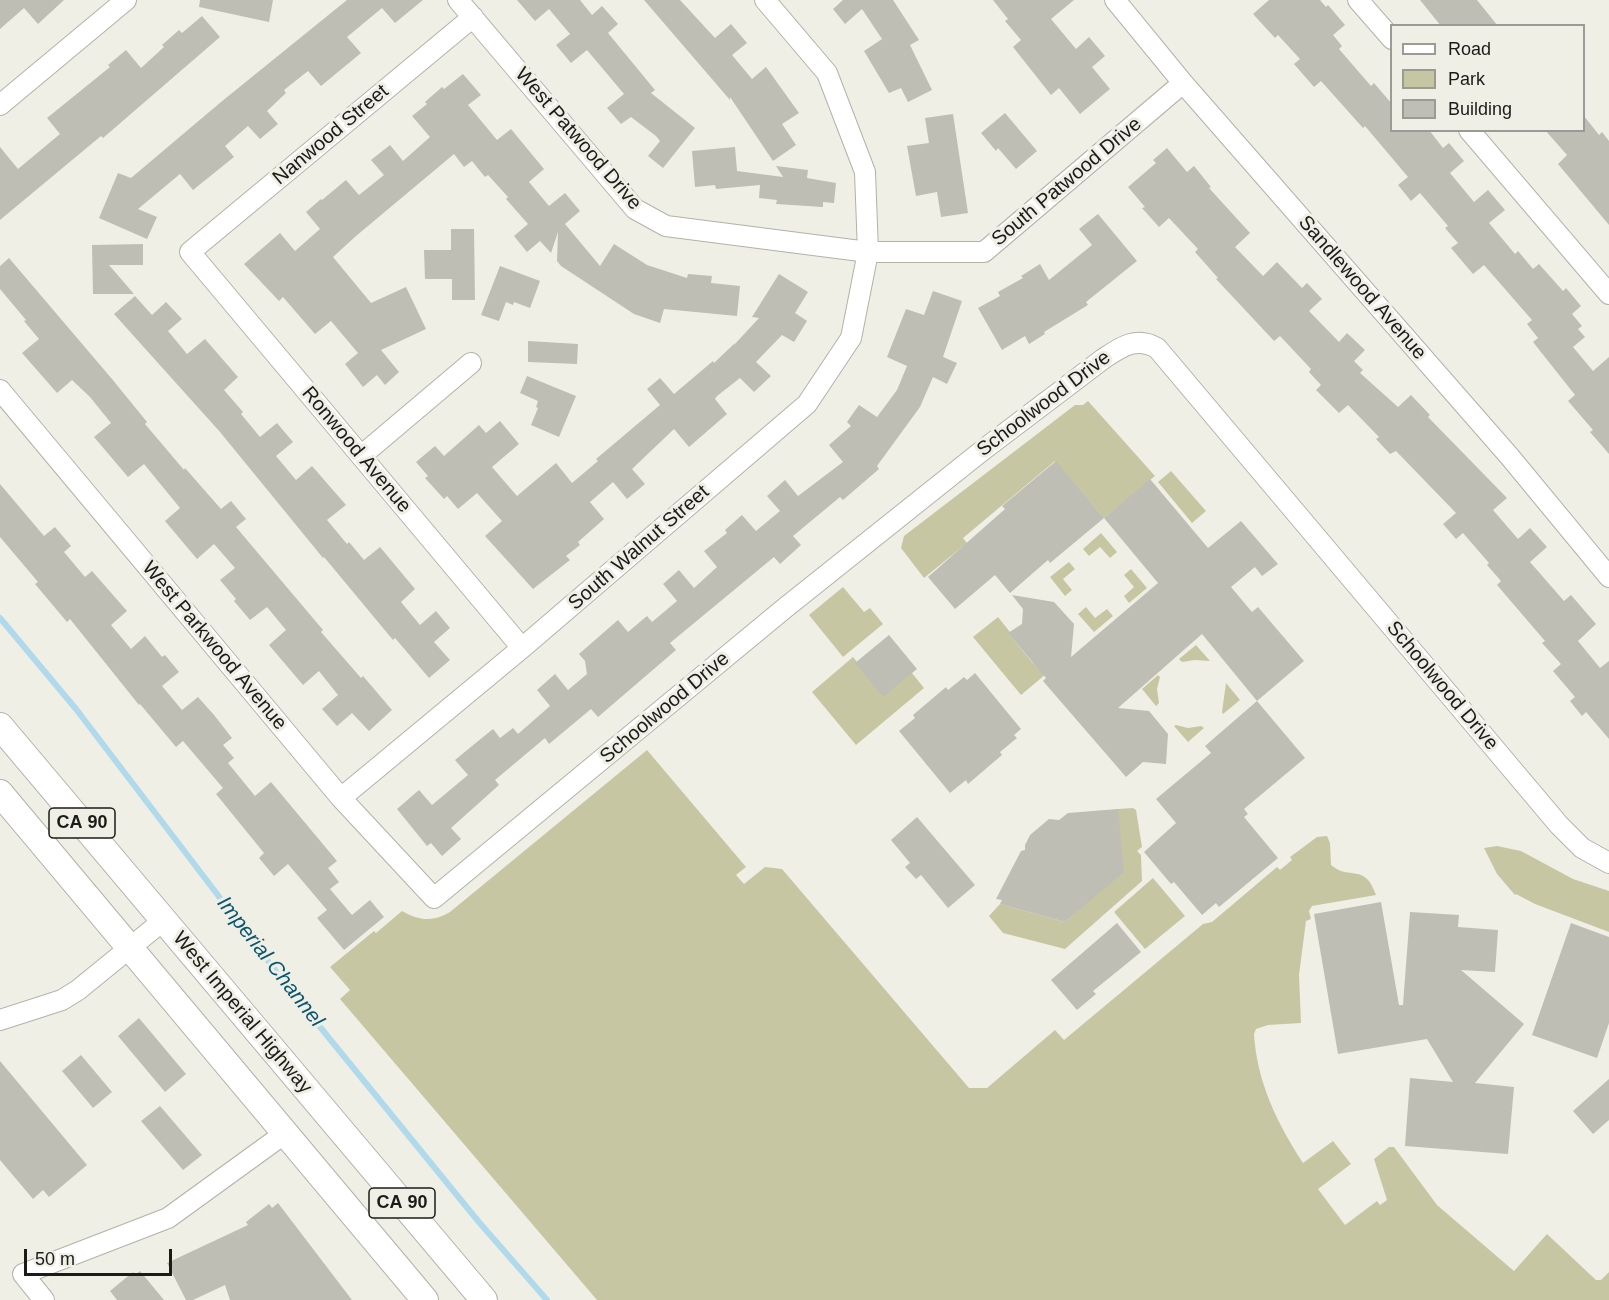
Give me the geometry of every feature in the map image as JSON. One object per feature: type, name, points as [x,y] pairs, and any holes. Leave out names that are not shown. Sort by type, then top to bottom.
[{"type":"main road","name":"West Imperial Highway","points":[[0,726],[484,1300]]},
{"type":"main road","name":"CA 90","points":[[0,793],[424,1300]]},
{"type":"street","points":[[0,105],[126,0]]},
{"type":"street","name":"West Patwood Drive","points":[[458,0],[635,209],[666,226],[868,252]]},
{"type":"street","name":"South Walnut Street","points":[[341,798],[522,648],[807,404],[851,338],[868,252],[865,171],[827,73],[765,0]]},
{"type":"street","name":"Sandlewood Avenue","points":[[1114,0],[1183,83],[1510,457],[1609,577]]},
{"type":"street","points":[[1358,0],[1390,37]]},
{"type":"street","name":"Nanwood Street","points":[[190,252],[473,17]]},
{"type":"street","name":"South Patwood Drive","points":[[868,252],[984,252],[1183,83]]},
{"type":"street","points":[[1471,132],[1609,294]]},
{"type":"street","name":"Ronwood Avenue","points":[[190,252],[522,648]]},
{"type":"street","name":"Schoolwood Drive","points":[[434,898],[785,608],[974,457],[1085,372],[1124,345],[1136,343],[1156,348],[1559,825],[1582,848],[1609,863]]},
{"type":"street","points":[[361,456],[471,363]]},
{"type":"street","name":"West Parkwood Avenue","points":[[0,390],[341,798],[434,898]]},
{"type":"street","points":[[0,1020],[62,1000],[164,921]]},
{"type":"street","points":[[44,1300],[23,1274],[168,1218],[284,1134]]},
{"type":"green space","points":[[1088,401],[1155,476],[1104,518],[1055,461],[963,538],[967,543],[924,578],[901,548],[904,536],[1075,405],[1083,405]]},
{"type":"green space","points":[[1171,471],[1206,511],[1192,523],[1158,482]]},
{"type":"green space","points":[[1101,533],[1117,552],[1110,558],[1100,547],[1089,556],[1083,549]]},
{"type":"green space","points":[[1069,562],[1075,569],[1063,579],[1072,590],[1065,596],[1050,577]]},
{"type":"green space","points":[[1131,569],[1147,588],[1129,603],[1124,596],[1134,587],[1124,575]]},
{"type":"green space","points":[[843,587],[864,612],[870,608],[883,624],[843,657],[809,615]]},
{"type":"green space","points":[[1086,607],[1095,618],[1107,609],[1113,616],[1094,632],[1078,614]]},
{"type":"green space","points":[[998,617],[1032,662],[1046,674],[1021,695],[973,637]]},
{"type":"green space","points":[[1196,645],[1210,661],[1182,662],[1179,659]]},
{"type":"green space","points":[[853,657],[857,662],[912,673],[924,688],[856,745],[812,692]]},
{"type":"green space","points":[[1158,675],[1160,677],[1157,689],[1159,703],[1156,706],[1142,689]]},
{"type":"green space","points":[[1226,683],[1240,700],[1223,714],[1222,712]]},
{"type":"green space","points":[[1174,726],[1204,728],[1188,742]]},
{"type":"green space","points":[[647,750],[746,867],[736,875],[744,884],[765,867],[782,869],[969,1088],[987,1088],[1055,1030],[1064,1040],[1203,924],[1212,922],[1277,867],[1280,870],[1292,860],[1290,857],[1317,837],[1327,836],[1330,843],[1331,865],[1344,872],[1362,875],[1372,885],[1376,895],[1312,906],[1309,911],[1311,919],[1306,921],[1299,975],[1301,1023],[1268,1025],[1256,1029],[1254,1034],[1259,1069],[1270,1102],[1303,1163],[1333,1141],[1351,1164],[1318,1189],[1345,1225],[1377,1201],[1380,1205],[1387,1200],[1374,1159],[1389,1147],[1394,1147],[1437,1205],[1514,1271],[1547,1234],[1596,1280],[1601,1280],[1609,1272],[1609,1300],[597,1300],[340,999],[350,990],[330,967],[402,911],[414,917],[426,919],[450,912]]},
{"type":"green space","points":[[1133,808],[1136,810],[1142,847],[1137,851],[1141,855],[1142,881],[1065,949],[1003,933],[989,916],[1000,904],[1065,922],[1073,915],[1118,809]]},
{"type":"green space","points":[[1497,846],[1521,851],[1573,879],[1609,891],[1609,932],[1515,895],[1497,874],[1484,848]]},
{"type":"green space","points":[[1153,878],[1185,916],[1145,949],[1114,912]]},
{"type":"building","points":[[0,0],[64,0],[38,24],[24,8],[0,29]]},
{"type":"building","points":[[200,0],[273,0],[269,22],[199,7]]},
{"type":"building","points":[[347,0],[423,0],[395,23],[382,8],[347,37],[361,53],[321,86],[308,71],[284,90],[286,93],[267,111],[278,124],[260,139],[248,126],[225,146],[234,157],[193,190],[180,174],[138,209],[157,217],[147,239],[99,218],[118,173],[131,178]]},
{"type":"building","points":[[517,0],[580,0],[592,15],[602,6],[618,24],[608,33],[655,90],[651,93],[695,128],[663,168],[648,156],[660,141],[656,136],[631,117],[621,124],[607,108],[624,94],[587,50],[571,63],[556,45],[570,34],[549,9],[535,21]]},
{"type":"building","points":[[644,0],[680,0],[715,38],[731,24],[747,43],[732,55],[752,79],[766,67],[799,113],[782,124],[796,145],[773,161],[730,97],[730,100]]},
{"type":"building","points":[[843,0],[893,0],[919,40],[910,45],[932,90],[908,102],[901,88],[889,93],[864,51],[882,39],[862,9],[845,24],[833,9]]},
{"type":"building","points":[[993,0],[1074,0],[1051,19],[1076,49],[1089,37],[1105,56],[1092,67],[1110,89],[1080,114],[1059,88],[1051,95],[1013,47],[1021,40],[1005,21],[1008,19]]},
{"type":"building","points":[[1269,0],[1320,0],[1326,7],[1328,5],[1345,25],[1333,35],[1342,46],[1339,49],[1371,86],[1374,83],[1390,102],[1390,132],[1431,132],[1443,148],[1449,143],[1464,161],[1450,173],[1474,202],[1488,190],[1505,210],[1489,223],[1515,254],[1518,251],[1533,269],[1539,264],[1563,291],[1566,288],[1581,306],[1572,314],[1582,326],[1578,329],[1585,337],[1573,347],[1593,371],[1609,357],[1609,454],[1590,432],[1593,430],[1568,401],[1575,395],[1533,342],[1538,338],[1527,324],[1532,320],[1484,265],[1473,274],[1451,248],[1458,243],[1445,228],[1448,226],[1420,193],[1411,201],[1398,185],[1408,177],[1365,126],[1363,128],[1321,81],[1314,87],[1294,64],[1300,59],[1278,35],[1275,38],[1253,14]]},
{"type":"building","points":[[1420,0],[1477,0],[1496,24],[1439,24]]},
{"type":"building","points":[[202,16],[220,37],[103,138],[101,136],[0,220],[0,147],[18,169],[60,134],[47,118],[110,67],[108,65],[126,50],[141,68],[179,30],[182,33]]},
{"type":"building","points":[[463,74],[481,95],[468,105],[497,140],[511,129],[544,169],[529,182],[549,206],[565,193],[580,211],[565,224],[600,266],[614,244],[647,265],[687,278],[688,274],[712,276],[711,283],[740,286],[737,316],[664,309],[660,323],[634,314],[561,266],[557,261],[558,232],[551,253],[540,241],[527,252],[514,236],[528,224],[506,199],[508,197],[488,175],[485,177],[472,161],[464,167],[454,154],[333,257],[371,303],[406,287],[426,329],[381,350],[399,372],[385,385],[377,375],[363,387],[345,364],[358,353],[331,321],[315,334],[283,297],[279,301],[244,264],[280,233],[295,251],[320,229],[306,212],[346,180],[359,195],[384,175],[371,160],[390,145],[403,161],[430,137],[412,116],[442,87],[444,89]]},
{"type":"building","points":[[1005,113],[1037,151],[1016,169],[981,133]]},
{"type":"building","points":[[953,114],[968,213],[941,217],[937,192],[916,196],[907,146],[929,143],[925,118]]},
{"type":"building","points":[[1585,117],[1599,135],[1602,132],[1609,141],[1609,225],[1558,164],[1567,155],[1547,132],[1585,132]]},
{"type":"building","points":[[735,147],[737,171],[783,177],[776,166],[808,170],[807,178],[836,183],[834,203],[823,202],[823,207],[776,204],[777,200],[759,198],[760,185],[716,189],[715,185],[695,187],[692,151]]},
{"type":"building","points":[[1167,148],[1187,172],[1194,166],[1211,187],[1209,188],[1250,233],[1235,247],[1263,276],[1277,262],[1302,288],[1307,283],[1322,299],[1309,311],[1339,342],[1347,333],[1365,350],[1354,361],[1363,370],[1360,373],[1398,407],[1411,395],[1430,415],[1428,417],[1507,498],[1493,510],[1518,539],[1530,528],[1547,547],[1530,562],[1564,601],[1571,595],[1596,624],[1578,641],[1600,668],[1609,661],[1609,739],[1586,712],[1582,716],[1570,701],[1575,697],[1553,671],[1561,664],[1542,643],[1545,641],[1497,585],[1501,581],[1487,565],[1489,563],[1463,533],[1456,539],[1443,524],[1456,513],[1396,451],[1390,454],[1376,439],[1379,437],[1348,405],[1339,413],[1316,390],[1321,385],[1309,372],[1311,369],[1280,336],[1274,341],[1216,279],[1218,278],[1195,252],[1198,249],[1169,218],[1159,227],[1142,208],[1145,207],[1128,187],[1156,163],[1153,160]]},
{"type":"building","points":[[1098,214],[1137,261],[1086,302],[1088,305],[1044,332],[1045,334],[1029,344],[1025,336],[1002,350],[978,308],[1000,296],[998,292],[1023,278],[1021,276],[1040,264],[1049,280],[1092,245],[1079,229]]},
{"type":"building","points":[[451,229],[474,229],[475,300],[452,300],[452,279],[425,279],[424,250],[451,250]]},
{"type":"building","points":[[143,244],[143,265],[109,265],[134,294],[93,294],[92,245]]},
{"type":"building","points":[[9,258],[112,379],[147,422],[145,424],[184,470],[185,468],[221,509],[231,501],[246,519],[236,527],[323,630],[321,632],[392,710],[369,731],[352,713],[337,726],[322,709],[338,695],[319,671],[303,685],[269,645],[286,630],[267,607],[250,620],[220,580],[235,568],[214,544],[197,559],[165,521],[180,508],[144,464],[128,477],[94,437],[111,423],[90,397],[72,380],[57,393],[22,353],[39,339],[0,289],[0,266]]},
{"type":"building","points":[[500,266],[540,281],[530,308],[514,302],[513,305],[506,302],[499,321],[481,315]]},
{"type":"building","points":[[779,274],[808,292],[795,313],[807,321],[794,342],[782,335],[756,362],[771,376],[754,392],[740,378],[717,396],[715,399],[727,414],[689,447],[674,429],[632,469],[645,484],[627,499],[613,482],[590,502],[604,519],[578,542],[580,545],[566,556],[570,560],[533,589],[485,536],[502,521],[477,493],[458,509],[447,496],[444,499],[425,478],[428,476],[416,462],[435,446],[444,456],[479,425],[486,433],[500,421],[519,444],[492,467],[517,496],[556,463],[572,483],[598,461],[596,459],[660,405],[647,389],[660,378],[674,394],[713,361],[714,363],[735,343],[734,345],[759,318],[752,317]]},
{"type":"building","points":[[933,291],[962,301],[943,357],[957,363],[947,384],[933,377],[920,407],[877,466],[879,469],[843,500],[840,497],[793,536],[801,545],[780,564],[774,557],[670,643],[676,650],[598,717],[591,709],[549,744],[545,738],[495,780],[499,785],[451,828],[461,839],[442,856],[431,843],[427,846],[397,809],[419,790],[432,805],[468,775],[455,760],[493,729],[500,738],[513,728],[518,734],[550,706],[537,690],[555,674],[568,690],[587,674],[585,661],[579,654],[618,620],[628,632],[647,616],[652,622],[677,601],[663,584],[679,570],[694,588],[717,567],[704,551],[727,533],[725,530],[742,515],[756,531],[780,511],[767,496],[785,480],[798,496],[843,462],[829,445],[851,426],[847,422],[859,405],[877,417],[897,390],[907,366],[887,357],[906,309],[924,315]]},
{"type":"building","points":[[135,296],[152,315],[166,302],[182,319],[168,331],[187,354],[205,339],[238,377],[224,390],[260,437],[277,423],[293,442],[276,456],[296,480],[312,466],[346,505],[327,520],[347,544],[349,542],[364,560],[380,547],[415,589],[401,602],[420,625],[436,611],[450,628],[434,642],[450,660],[429,678],[395,638],[393,640],[323,558],[220,432],[114,314]]},
{"type":"building","points":[[528,341],[578,344],[577,364],[528,362]]},
{"type":"building","points":[[527,376],[576,396],[559,437],[531,425],[538,408],[536,407],[538,401],[520,393]]},
{"type":"building","points":[[1056,461],[1104,518],[1050,563],[1048,560],[1010,593],[995,575],[955,609],[928,577],[1005,509],[1002,506]]},
{"type":"building","points":[[1150,479],[1208,548],[1241,521],[1278,564],[1262,576],[1255,567],[1231,587],[1252,612],[1258,607],[1304,661],[1257,701],[1202,634],[1118,708],[1149,711],[1168,734],[1166,764],[1143,762],[1126,777],[1043,681],[1046,678],[1008,633],[1022,624],[1023,609],[1012,595],[1054,602],[1074,624],[1071,657],[1158,583],[1104,518]]},
{"type":"building","points":[[0,484],[44,536],[55,527],[71,546],[64,552],[85,577],[92,571],[127,611],[111,625],[131,649],[145,636],[162,657],[165,655],[179,672],[162,686],[182,710],[198,697],[214,715],[232,738],[223,745],[234,758],[228,763],[255,796],[271,782],[337,861],[328,868],[339,882],[330,889],[352,915],[370,900],[384,917],[344,950],[317,918],[327,910],[288,864],[274,876],[259,858],[264,853],[216,794],[223,788],[183,741],[176,747],[70,619],[67,622],[35,584],[38,582],[0,537]]},
{"type":"building","points":[[889,635],[917,669],[883,697],[855,663]]},
{"type":"building","points":[[975,673],[1021,729],[1014,735],[1017,738],[1000,752],[1002,755],[968,784],[966,780],[950,793],[899,731],[915,718],[913,715],[946,687],[948,690],[964,677],[967,680]]},
{"type":"building","points":[[1257,701],[1305,758],[1244,809],[1248,814],[1244,817],[1278,858],[1219,907],[1216,903],[1202,915],[1174,882],[1171,884],[1144,852],[1176,823],[1156,799],[1211,753],[1205,746]]},
{"type":"building","points":[[1118,809],[1124,872],[1065,922],[1000,904],[1002,900],[996,899],[1021,851],[1025,850],[1030,835],[1049,819],[1059,820],[1068,813]]},
{"type":"building","points":[[917,817],[975,885],[948,908],[921,875],[916,879],[905,867],[910,863],[891,840]]},
{"type":"building","points":[[1381,902],[1399,1005],[1403,1005],[1410,912],[1459,915],[1458,927],[1498,930],[1495,972],[1461,970],[1524,1024],[1475,1083],[1514,1087],[1508,1154],[1405,1146],[1410,1078],[1453,1082],[1427,1039],[1338,1054],[1314,914]]},
{"type":"building","points":[[1117,923],[1141,952],[1093,991],[1096,994],[1077,1010],[1051,980]]},
{"type":"building","points":[[1571,923],[1609,937],[1609,1023],[1597,1058],[1532,1035]]},
{"type":"building","points":[[139,1018],[186,1074],[165,1092],[118,1036]]},
{"type":"building","points":[[81,1055],[112,1092],[93,1108],[62,1071]]},
{"type":"building","points":[[0,1061],[87,1165],[49,1197],[43,1190],[33,1199],[0,1160]]},
{"type":"building","points":[[1609,1079],[1609,1120],[1593,1134],[1573,1111]]},
{"type":"building","points":[[160,1106],[202,1155],[183,1170],[141,1121]]},
{"type":"building","points":[[278,1203],[352,1300],[230,1300],[225,1285],[193,1300],[186,1300],[167,1263],[248,1225],[246,1222],[269,1204],[272,1208]]},
{"type":"building","points":[[140,1271],[164,1300],[117,1300],[110,1291],[133,1272],[135,1275]]},
{"type":"waterway","name":"Imperial Channel","points":[[0,618],[76,709],[294,995],[478,1221],[547,1300]]}]
